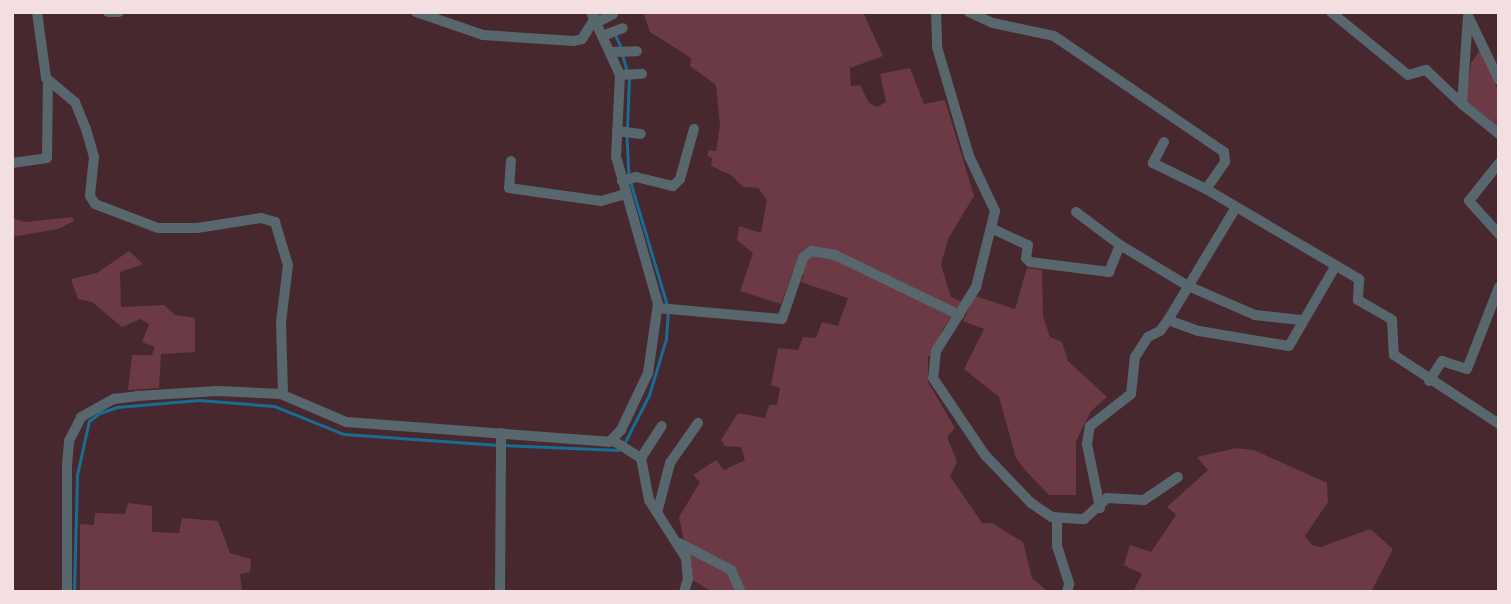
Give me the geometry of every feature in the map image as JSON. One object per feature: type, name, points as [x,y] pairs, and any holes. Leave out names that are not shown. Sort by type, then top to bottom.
[{"type":"street","points":[[12,163],[47,158],[48,81],[37,12]]},
{"type":"street","points":[[108,12],[119,12]]},
{"type":"street","points":[[416,12],[483,35],[574,41],[582,39],[602,17],[615,31],[625,51],[631,74],[630,132],[616,158],[629,179],[626,194],[667,308],[648,373],[614,443]]},
{"type":"street","points":[[936,12],[937,47],[969,156],[995,211],[993,229],[976,286],[936,351],[933,378],[955,417],[997,470],[1031,503],[1057,517],[1084,519],[1100,508],[1107,498],[1144,500],[1156,495],[1178,477]]},
{"type":"street","points":[[969,12],[993,23],[1054,36],[1224,152],[1225,162],[1206,189]]},
{"type":"street","points":[[1331,12],[1408,75],[1426,70],[1499,134]]},
{"type":"street","points":[[1462,104],[1468,14]]},
{"type":"street","points":[[1468,14],[1499,80]]},
{"type":"street","points":[[48,81],[79,108],[94,157],[90,196],[95,204],[158,228],[197,228],[261,218],[275,222],[288,265],[281,322],[282,394]]},
{"type":"street","points":[[629,179],[668,187],[675,184],[694,129]]},
{"type":"street","points":[[1164,142],[1153,163],[1206,189],[1235,209],[1359,279],[1358,300],[1392,320],[1394,355],[1429,381],[1499,424]]},
{"type":"street","points":[[511,161],[509,188],[601,201],[626,194]]},
{"type":"street","points":[[1499,163],[1469,201],[1499,234]]},
{"type":"street","points":[[1100,508],[1087,444],[1090,426],[1131,394],[1135,357],[1148,337],[1160,331],[1168,320],[1235,209]]},
{"type":"street","points":[[1076,212],[1120,246],[1188,286],[1255,315],[1301,320]]},
{"type":"street","points":[[993,229],[1028,245],[1026,258],[1030,262],[1109,272],[1120,246]]},
{"type":"street","points":[[667,308],[782,318],[803,258],[811,251],[835,255],[959,315]]},
{"type":"street","points":[[1168,320],[1199,331],[1289,346],[1301,320],[1335,267]]},
{"type":"street","points":[[1429,381],[1442,360],[1467,369],[1499,286]]},
{"type":"street","points":[[67,592],[69,441],[82,417],[114,399],[217,391],[282,394],[346,422],[614,443],[640,458]]},
{"type":"street","points":[[657,513],[670,463],[698,423]]},
{"type":"street","points":[[662,426],[640,458],[649,500],[679,542],[687,568],[684,592]]},
{"type":"street","points":[[500,592],[501,434]]},
{"type":"street","points":[[1057,517],[1057,546],[1069,584],[1067,592]]},
{"type":"street","points":[[679,542],[731,570],[740,592]]},
{"type":"shaded area","points":[[647,12],[863,12],[883,56],[850,68],[851,86],[860,85],[869,103],[877,107],[886,102],[880,74],[910,68],[924,104],[945,100],[974,196],[948,239],[941,265],[951,297],[961,302],[941,332],[941,349],[928,357],[928,382],[955,428],[947,437],[957,462],[950,476],[982,523],[992,523],[1023,542],[1032,578],[1048,592],[713,592],[692,580],[679,517],[700,482],[693,475],[716,460],[724,470],[745,460],[741,447],[725,446],[721,440],[738,413],[765,418],[769,405],[777,405],[780,388],[771,385],[778,348],[798,350],[803,337],[816,338],[822,322],[838,326],[848,298],[801,282],[804,275],[793,271],[781,304],[740,291],[753,253],[737,240],[739,226],[761,233],[767,200],[758,188],[743,187],[731,175],[711,166],[712,158],[707,156],[709,150],[716,151],[720,125],[716,85],[690,66],[691,58],[650,32],[644,15]]},
{"type":"shaded area","points":[[1480,50],[1499,92],[1499,130],[1485,123],[1466,100],[1471,63]]},
{"type":"shaded area","points":[[73,217],[74,221],[58,229],[12,237],[12,218],[25,222]]},
{"type":"shaded area","points":[[129,251],[143,264],[120,272],[121,307],[164,305],[175,315],[195,318],[195,352],[161,354],[159,388],[128,390],[132,355],[152,355],[155,347],[142,342],[149,324],[140,319],[122,327],[92,302],[78,299],[71,279],[97,273]]},
{"type":"shaded area","points":[[1027,268],[1042,270],[1043,316],[1050,337],[1062,342],[1068,361],[1107,397],[1091,411],[1076,441],[1076,495],[1049,495],[1025,470],[1016,458],[999,397],[964,369],[984,329],[963,321],[975,296],[1015,309]]},
{"type":"shaded area","points":[[1236,448],[1254,450],[1327,483],[1328,502],[1305,536],[1312,545],[1321,547],[1370,529],[1393,549],[1371,592],[1133,592],[1142,574],[1124,565],[1130,545],[1151,552],[1176,515],[1167,507],[1208,470],[1197,457]]},
{"type":"shaded area","points":[[128,503],[152,506],[152,532],[179,533],[182,518],[218,521],[230,553],[251,559],[250,572],[240,574],[242,592],[80,592],[80,524],[94,525],[95,513],[125,514]]},
{"type":"waterway","points":[[615,34],[622,49]]},
{"type":"waterway","points":[[623,56],[627,70]]},
{"type":"waterway","points":[[627,129],[629,76]]},
{"type":"waterway","points":[[627,136],[629,177]]},
{"type":"waterway","points":[[631,183],[667,304]]},
{"type":"waterway","points":[[625,442],[649,395],[666,339],[668,311]]},
{"type":"waterway","points":[[74,592],[77,475],[89,421],[100,413],[117,407],[199,400],[274,406],[344,434],[498,445]]},
{"type":"waterway","points":[[504,445],[618,450]]}]
